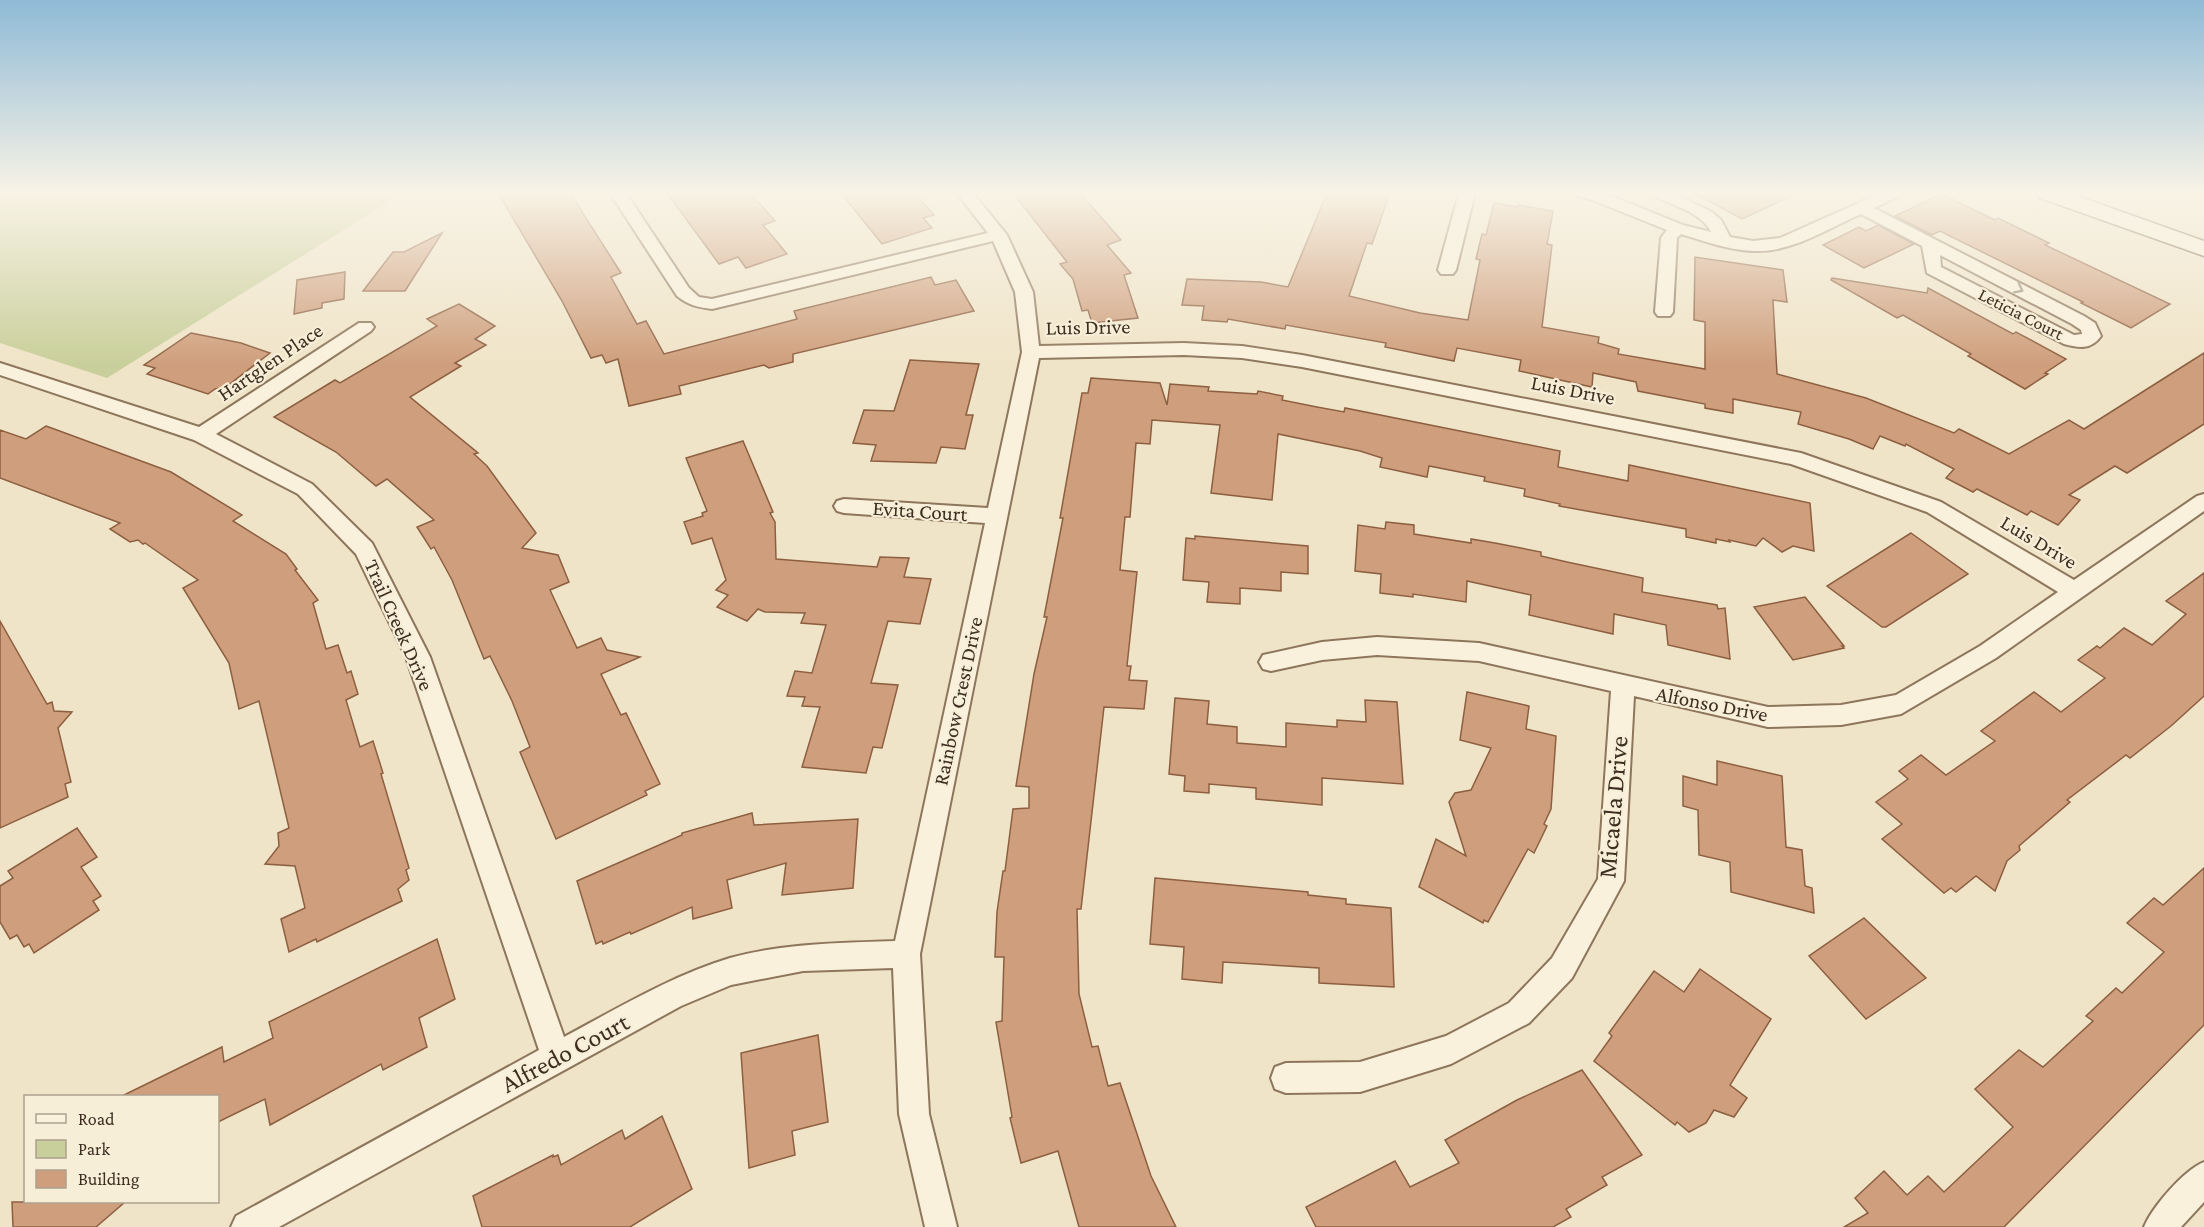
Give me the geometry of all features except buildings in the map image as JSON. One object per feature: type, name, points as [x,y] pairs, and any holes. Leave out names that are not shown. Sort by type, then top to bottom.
[{"type":"street","points":[[656,250],[683,292],[694,301],[712,304],[936,250]]},
{"type":"street","name":"Rainbow Crest Drive","points":[[941,1227],[914,1114],[906,954],[1031,352],[1024,292],[1006,250]]},
{"type":"street","points":[[1447,270],[1452,250]]},
{"type":"street","points":[[1664,312],[1668,250]]},
{"type":"street","name":"Leticia Court","points":[[1931,250],[1933,269],[2070,340],[2084,342],[2092,336],[2089,327],[2078,320],[1944,250]]},
{"type":"street","name":"Hartglen Place","points":[[201,435],[365,327]]},
{"type":"street","name":"Luis Drive","points":[[1031,352],[1184,349],[1242,352],[1314,363],[1794,458],[1934,507],[2076,592]]},
{"type":"street","name":"Trail Creek Drive","points":[[0,369],[201,435],[304,489],[364,549],[417,657],[556,1057]]},
{"type":"street","name":"Alfonso Drive","points":[[1271,662],[1322,651],[1377,646],[1479,652],[1768,717],[1841,715],[1901,704],[1989,652],[2204,501]]},
{"type":"street","name":"Evita Court","points":[[844,506],[996,516]]},
{"type":"street","name":"Micaela Drive","points":[[1286,1078],[1360,1077],[1451,1049],[1519,1013],[1562,968],[1611,881],[1623,686]]},
{"type":"street","name":"Alfredo Court","points":[[247,1227],[671,996],[730,972],[803,958],[906,954]]},
{"type":"street","points":[[2160,1227],[2204,1178]]},
{"type":"green space","points":[[0,250],[311,250],[107,378],[0,343]]}]
